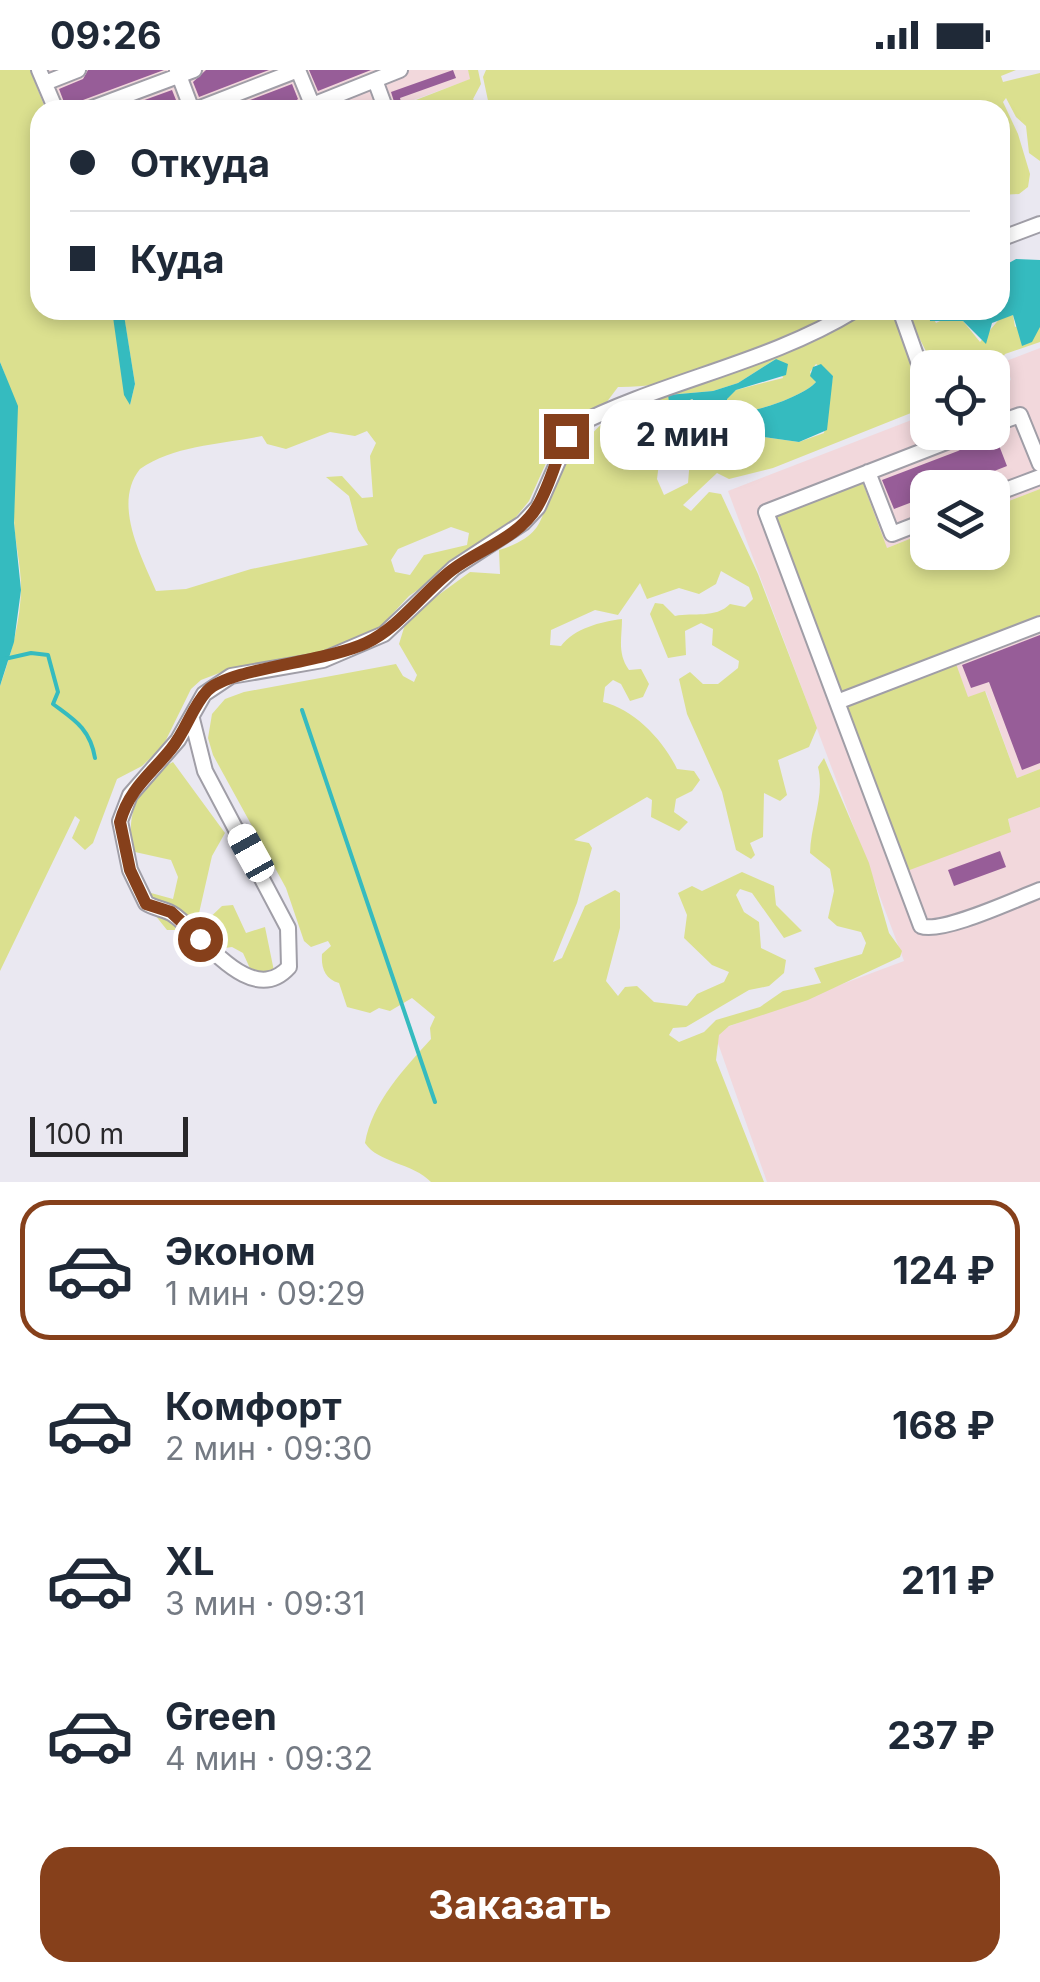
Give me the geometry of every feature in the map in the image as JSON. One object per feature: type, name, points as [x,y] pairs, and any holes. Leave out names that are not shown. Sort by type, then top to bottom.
[{"type":"lane","points":[[52,100],[42,76],[78,70]]},
{"type":"lane","points":[[219,100],[298,70],[307,100]]},
{"type":"lane","points":[[328,100],[400,70]]},
{"type":"lane","points":[[112,100],[183,72],[190,100]]},
{"type":"lane","points":[[375,80],[382,100]]},
{"type":"lane","points":[[1010,235],[1040,224]]},
{"type":"lane","points":[[192,719],[205,771],[288,928],[289,967],[279,977],[263,980],[228,966],[171,912],[146,904],[134,881],[121,838],[124,808],[140,780],[164,757],[192,719],[204,694],[223,680],[323,660],[384,634],[454,568],[523,523],[538,506],[573,427],[657,388],[759,356],[835,320]]},
{"type":"lane","points":[[904,320],[914,350]]},
{"type":"lane","points":[[1010,419],[1020,415],[1040,464]]},
{"type":"lane","points":[[916,450],[766,512],[921,926],[929,929],[1040,890]]},
{"type":"lane","points":[[868,472],[892,534],[910,527]]},
{"type":"lane","points":[[1010,488],[1040,477]]},
{"type":"lane","points":[[837,702],[1040,624]]},
{"type":"shaded area","points":[[30,70],[468,70],[471,79],[414,100],[42,100]]},
{"type":"shaded area","points":[[1040,348],[1040,489],[1010,500],[1010,470],[910,470],[910,539],[887,548],[771,514],[1040,620],[1040,769],[1017,778],[986,692],[968,698],[1011,832],[1008,819],[1040,807],[1040,1182],[767,1182],[714,1032],[904,961],[728,491],[910,421],[910,450],[1010,450],[1010,359]]},
{"type":"green space","points":[[0,70],[30,70],[42,100],[30,100],[30,320],[114,320],[130,405],[135,384],[125,320],[824,320],[706,373],[618,387],[606,403],[564,423],[529,501],[507,528],[409,596],[381,626],[322,653],[227,670],[201,680],[191,689],[163,746],[142,766],[117,779],[93,843],[85,850],[72,838],[80,820],[75,816],[0,971],[0,686],[15,637],[21,587],[14,526],[14,419],[0,362]],"holes":[[[367,431],[376,443],[370,456],[373,497],[362,498],[342,476],[326,477],[349,496],[358,530],[368,545],[251,569],[186,589],[156,591],[137,547],[129,514],[132,483],[140,469],[183,450],[262,436],[267,444],[286,449],[330,432],[355,436]],[[451,527],[469,533],[467,545],[424,555],[410,575],[395,572],[391,560],[398,549]]]},
{"type":"green space","points":[[468,70],[478,70],[481,84],[474,100],[416,100],[470,79]]},
{"type":"green space","points":[[486,70],[1016,70],[1001,76],[1003,82],[1040,73],[1040,161],[1029,153],[1026,126],[1006,98],[488,100],[483,77]]},
{"type":"green space","points":[[1010,117],[1030,174],[1028,187],[1019,194],[1010,194]]},
{"type":"green space","points":[[1013,315],[1015,327],[1040,316],[1040,342],[1010,352],[925,350],[910,320],[963,321],[980,342],[998,320],[1010,320]]},
{"type":"green space","points":[[841,320],[900,320],[910,350],[910,413],[773,468],[729,479],[717,473],[683,505],[691,511],[709,492],[721,494],[758,574],[817,728],[809,747],[778,760],[787,795],[780,801],[764,793],[763,837],[750,843],[755,855],[751,859],[736,850],[722,792],[687,714],[679,679],[690,672],[703,684],[718,684],[738,668],[739,661],[712,645],[713,629],[701,623],[685,631],[686,655],[668,658],[650,614],[655,603],[663,604],[675,616],[711,613],[730,604],[745,607],[753,599],[749,587],[721,571],[716,584],[699,594],[679,588],[647,599],[640,583],[618,615],[595,610],[551,630],[550,645],[561,646],[581,630],[622,619],[625,664],[629,670],[641,669],[649,684],[643,697],[630,701],[621,684],[613,680],[605,687],[603,702],[637,719],[656,737],[677,769],[694,771],[700,780],[692,791],[676,799],[674,812],[688,822],[679,831],[651,817],[652,800],[647,797],[574,840],[589,843],[592,848],[577,903],[553,962],[562,958],[585,906],[615,890],[620,893],[620,928],[606,981],[618,996],[625,987],[637,986],[654,1002],[687,1006],[697,994],[724,982],[729,972],[712,965],[684,938],[687,915],[678,893],[692,886],[702,891],[742,872],[774,886],[776,905],[802,931],[784,938],[752,893],[740,889],[736,895],[744,912],[759,922],[761,948],[786,960],[784,973],[769,986],[749,990],[686,1027],[673,1028],[669,1035],[679,1042],[704,1032],[716,1020],[760,1007],[783,991],[821,983],[814,968],[862,954],[866,943],[861,932],[837,926],[828,918],[834,891],[830,869],[810,853],[820,788],[818,767],[824,758],[869,863],[889,933],[902,951],[900,957],[808,1000],[729,1026],[719,1035],[716,1060],[764,1182],[431,1182],[378,1155],[365,1143],[382,1100],[431,1039],[435,1017],[412,998],[390,1011],[379,1008],[370,1013],[347,1007],[339,983],[330,979],[323,968],[322,954],[331,946],[328,941],[311,947],[304,941],[286,888],[213,755],[208,738],[212,714],[225,699],[244,692],[396,664],[403,676],[414,682],[417,675],[399,644],[407,618],[470,572],[500,574],[499,550],[530,535],[542,516],[560,467],[605,421],[634,414],[643,446],[634,461],[639,468],[647,469],[649,400]],"holes":[[[776,359],[783,378],[736,390],[727,398],[727,411],[760,409],[810,388],[816,382],[810,372],[816,364],[833,376],[824,433],[799,442],[750,435],[706,440],[690,459],[688,483],[664,495],[657,479],[660,455],[703,425],[709,413],[691,399],[674,408],[668,395],[713,391],[738,383]]]},
{"type":"green space","points":[[861,478],[887,548],[910,539],[910,570],[1010,570],[1010,500],[1040,489],[1040,620],[841,697],[771,514]]},
{"type":"green space","points":[[955,661],[968,697],[985,691],[1017,778],[1040,769],[1040,807],[1008,819],[1011,832],[907,871],[845,705]]},
{"type":"green space","points":[[173,762],[225,833],[212,856],[197,922],[201,926],[222,906],[233,905],[246,933],[265,927],[274,971],[253,975],[243,953],[232,947],[218,949],[205,965],[199,966],[197,937],[186,930],[167,930],[151,910],[151,893],[173,899],[178,877],[171,860],[135,852],[131,826],[143,789]]},
{"type":"water","points":[[1040,260],[1040,327],[1032,342],[1022,346],[1013,315],[1010,316],[1010,262]]},
{"type":"water","points":[[113,320],[125,320],[135,384],[130,405],[124,395]]},
{"type":"water","points":[[1000,320],[992,323],[986,344],[963,321],[930,321]]},
{"type":"water","points":[[776,359],[788,364],[786,375],[736,390],[727,399],[727,411],[760,409],[810,388],[816,382],[810,376],[813,367],[821,364],[833,376],[827,430],[799,442],[750,435],[706,440],[690,459],[689,468],[667,465],[673,443],[703,425],[709,413],[692,399],[670,409],[668,395],[713,391],[738,383]]},
{"type":"water","points":[[0,362],[18,406],[14,523],[21,590],[14,642],[0,686]]},
{"type":"building","points":[[88,70],[164,70],[83,100],[63,100],[59,89],[83,79]]},
{"type":"building","points":[[206,70],[269,70],[199,97],[193,82]]},
{"type":"building","points":[[309,70],[371,70],[318,91]]},
{"type":"building","points":[[453,70],[456,78],[400,100],[394,100],[391,92]]},
{"type":"building","points":[[292,84],[298,99],[297,100],[250,100]]},
{"type":"building","points":[[172,90],[176,100],[144,100]]},
{"type":"building","points":[[1001,450],[1007,466],[997,470],[910,470],[910,503],[894,509],[882,480],[958,451]]},
{"type":"building","points":[[1040,635],[1040,763],[1022,770],[989,682],[971,688],[962,665]]},
{"type":"building","points":[[1000,851],[1006,867],[954,886],[948,870]]},
{"type":"waterway","points":[[0,660],[31,653],[48,655],[58,692],[53,704],[85,732],[95,758]]},
{"type":"waterway","points":[[302,710],[435,1102]]},
{"type":"route","points":[[200,939],[171,912],[146,904],[138,892],[121,838],[120,822],[130,794],[140,780],[178,740],[199,701],[216,684],[231,676],[323,660],[384,634],[454,568],[509,535],[538,506],[566,436]]}]
